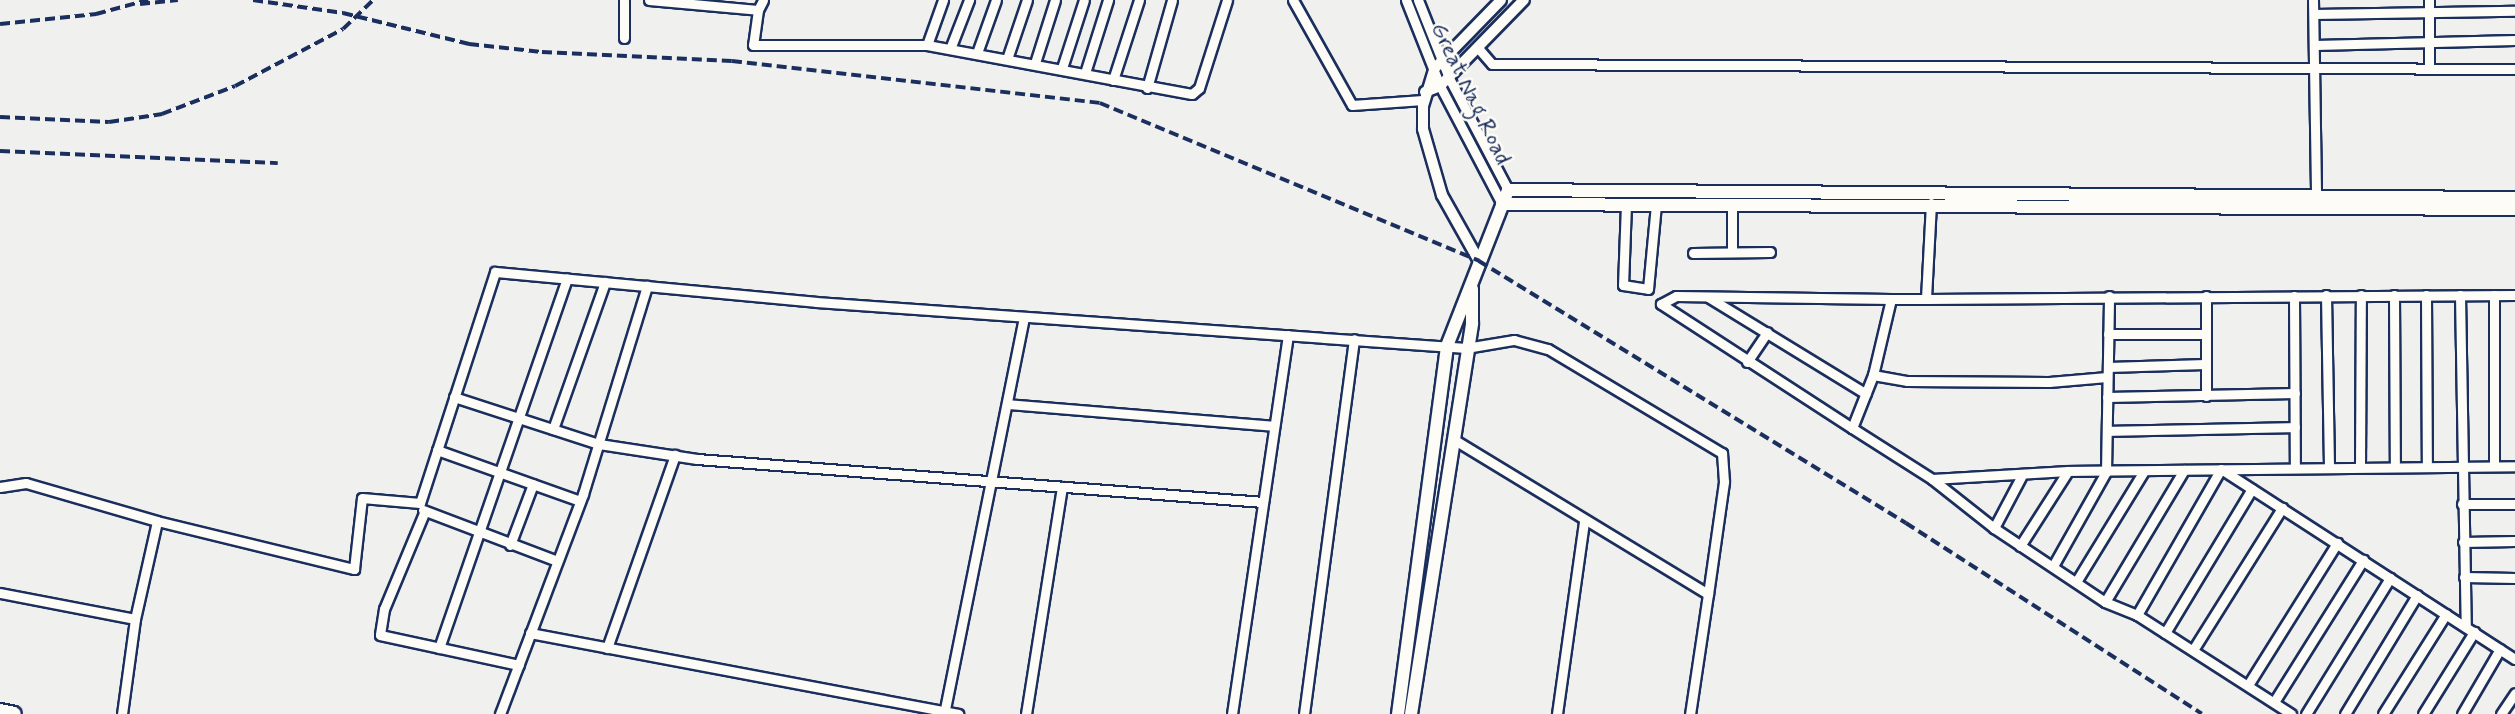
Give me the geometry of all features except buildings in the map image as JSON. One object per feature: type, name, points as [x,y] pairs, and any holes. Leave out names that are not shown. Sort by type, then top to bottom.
[{"type":"highway","points":[[0,711],[14,714]]},
{"type":"main road","points":[[1398,714],[1447,346],[1508,190],[1931,200],[2386,203],[2515,198]]},
{"type":"main road","points":[[1502,204],[1732,205],[1931,200],[2316,197],[2515,209]]},
{"type":"main road","points":[[1411,714],[1466,348],[1472,283]]},
{"type":"street","points":[[624,0],[624,38]]},
{"type":"street","points":[[649,0],[758,10]]},
{"type":"street","points":[[763,0],[758,10],[753,44],[927,45],[1062,68],[1147,88],[1196,92],[1227,0]]},
{"type":"street","points":[[927,45],[943,0]]},
{"type":"street","points":[[950,49],[969,0]]},
{"type":"street","points":[[977,53],[996,0]]},
{"type":"street","points":[[1007,59],[1027,0]]},
{"type":"street","points":[[1035,63],[1055,0]]},
{"type":"street","points":[[1062,68],[1084,0]]},
{"type":"street","points":[[1085,73],[1108,0]]},
{"type":"street","points":[[1113,79],[1139,0]]},
{"type":"street","points":[[1147,88],[1171,0]]},
{"type":"street","points":[[1293,0],[1352,105],[1424,96],[1449,78],[1524,0]]},
{"type":"street","name":"Great Nag Road","points":[[1406,0],[1440,86],[1502,204]]},
{"type":"street","points":[[1418,0],[1449,78],[1508,190]]},
{"type":"street","points":[[1479,261],[1442,195],[1423,129],[1424,96],[1434,69],[1469,36],[1501,0]]},
{"type":"street","points":[[2313,0],[2317,69],[2316,197]]},
{"type":"street","points":[[2429,0],[2429,69]]},
{"type":"street","points":[[2314,14],[2515,11]]},
{"type":"street","points":[[1469,36],[1492,64],[2515,69]]},
{"type":"street","points":[[2315,45],[2515,40]]},
{"type":"street","points":[[1926,299],[1931,200]]},
{"type":"street","points":[[1626,204],[1623,285],[1648,289],[1656,204]]},
{"type":"street","points":[[1732,205],[1732,252]]},
{"type":"street","points":[[1693,253],[1770,252]]},
{"type":"street","points":[[519,665],[380,635],[384,609],[424,513],[420,503],[495,272],[1024,317],[1466,348],[1514,340],[1548,349],[1722,453],[1724,482],[1690,714]]},
{"type":"street","points":[[439,648],[478,533],[502,473],[567,279]]},
{"type":"street","points":[[553,429],[605,282]]},
{"type":"street","points":[[500,714],[580,501],[647,286]]},
{"type":"street","points":[[2326,295],[2329,467]]},
{"type":"street","points":[[2360,467],[2361,295]]},
{"type":"street","points":[[2394,295],[2395,467]]},
{"type":"street","points":[[2426,295],[2427,466]]},
{"type":"street","points":[[2423,714],[2470,630],[2463,542],[2460,295]]},
{"type":"street","points":[[2494,295],[2494,466]]},
{"type":"street","points":[[2291,714],[2137,615],[2105,602],[1994,528],[1932,479],[1661,307],[1669,298],[1706,296],[1926,299],[2515,295]]},
{"type":"street","points":[[1706,296],[1866,394]]},
{"type":"street","points":[[2053,566],[2106,472],[2109,296]]},
{"type":"street","points":[[2206,296],[2206,396]]},
{"type":"street","points":[[2294,296],[2295,467]]},
{"type":"street","points":[[1852,428],[1873,374],[1891,299]]},
{"type":"street","points":[[944,713],[1024,317]]},
{"type":"street","points":[[1747,362],[1767,332]]},
{"type":"street","points":[[2108,334],[2204,334]]},
{"type":"street","points":[[1232,714],[1288,335]]},
{"type":"street","points":[[1304,714],[1354,339]]},
{"type":"street","points":[[1873,374],[1907,380],[2011,382],[2205,364]]},
{"type":"street","points":[[2107,397],[2295,393]]},
{"type":"street","points":[[454,397],[598,444],[675,456],[1263,502]]},
{"type":"street","points":[[1007,404],[1275,426]]},
{"type":"street","points":[[2107,431],[2295,427]]},
{"type":"street","points":[[1453,439],[1584,522],[1708,594]]},
{"type":"street","points":[[437,450],[580,501]]},
{"type":"street","points":[[607,648],[675,456]]},
{"type":"street","points":[[1932,479],[2021,477],[2068,471],[2515,466]]},
{"type":"street","points":[[2221,468],[2515,659]]},
{"type":"street","points":[[2137,615],[2221,468]]},
{"type":"street","points":[[2105,602],[2183,470]]},
{"type":"street","points":[[2020,546],[2068,471]]},
{"type":"street","points":[[2076,582],[2144,471]]},
{"type":"street","points":[[1994,528],[2021,477]]},
{"type":"street","points":[[0,487],[26,483],[156,521],[354,569],[362,498],[420,503]]},
{"type":"street","points":[[510,545],[533,484]]},
{"type":"street","points":[[1026,714],[1062,487]]},
{"type":"street","points":[[2165,633],[2252,489]]},
{"type":"street","points":[[2462,504],[2515,504]]},
{"type":"street","points":[[2193,650],[2283,508]]},
{"type":"street","points":[[424,513],[558,561]]},
{"type":"street","points":[[122,714],[135,619],[156,521]]},
{"type":"street","points":[[1557,714],[1584,522]]},
{"type":"street","points":[[2463,542],[2515,541]]},
{"type":"street","points":[[2248,685],[2337,544]]},
{"type":"street","points":[[2274,702],[2363,561]]},
{"type":"street","points":[[2465,577],[2515,578]]},
{"type":"street","points":[[2306,714],[2390,578]]},
{"type":"street","points":[[0,593],[135,619]]},
{"type":"street","points":[[2345,714],[2417,596]]},
{"type":"street","points":[[2383,714],[2446,614]]},
{"type":"street","points":[[530,633],[958,714]]},
{"type":"street","points":[[2462,714],[2500,649]]},
{"type":"street","points":[[2501,714],[2515,693]]},
{"type":"railway","points":[[0,24],[96,14],[148,0]]},
{"type":"railway","points":[[140,4],[178,0]]},
{"type":"railway","points":[[253,0],[343,13],[469,44],[542,52],[732,61],[1100,103],[1479,261],[1906,523],[2202,714]]},
{"type":"railway","points":[[0,117],[109,122],[162,114],[235,86],[343,29],[373,0]]},
{"type":"railway","points":[[0,151],[278,163]]}]
